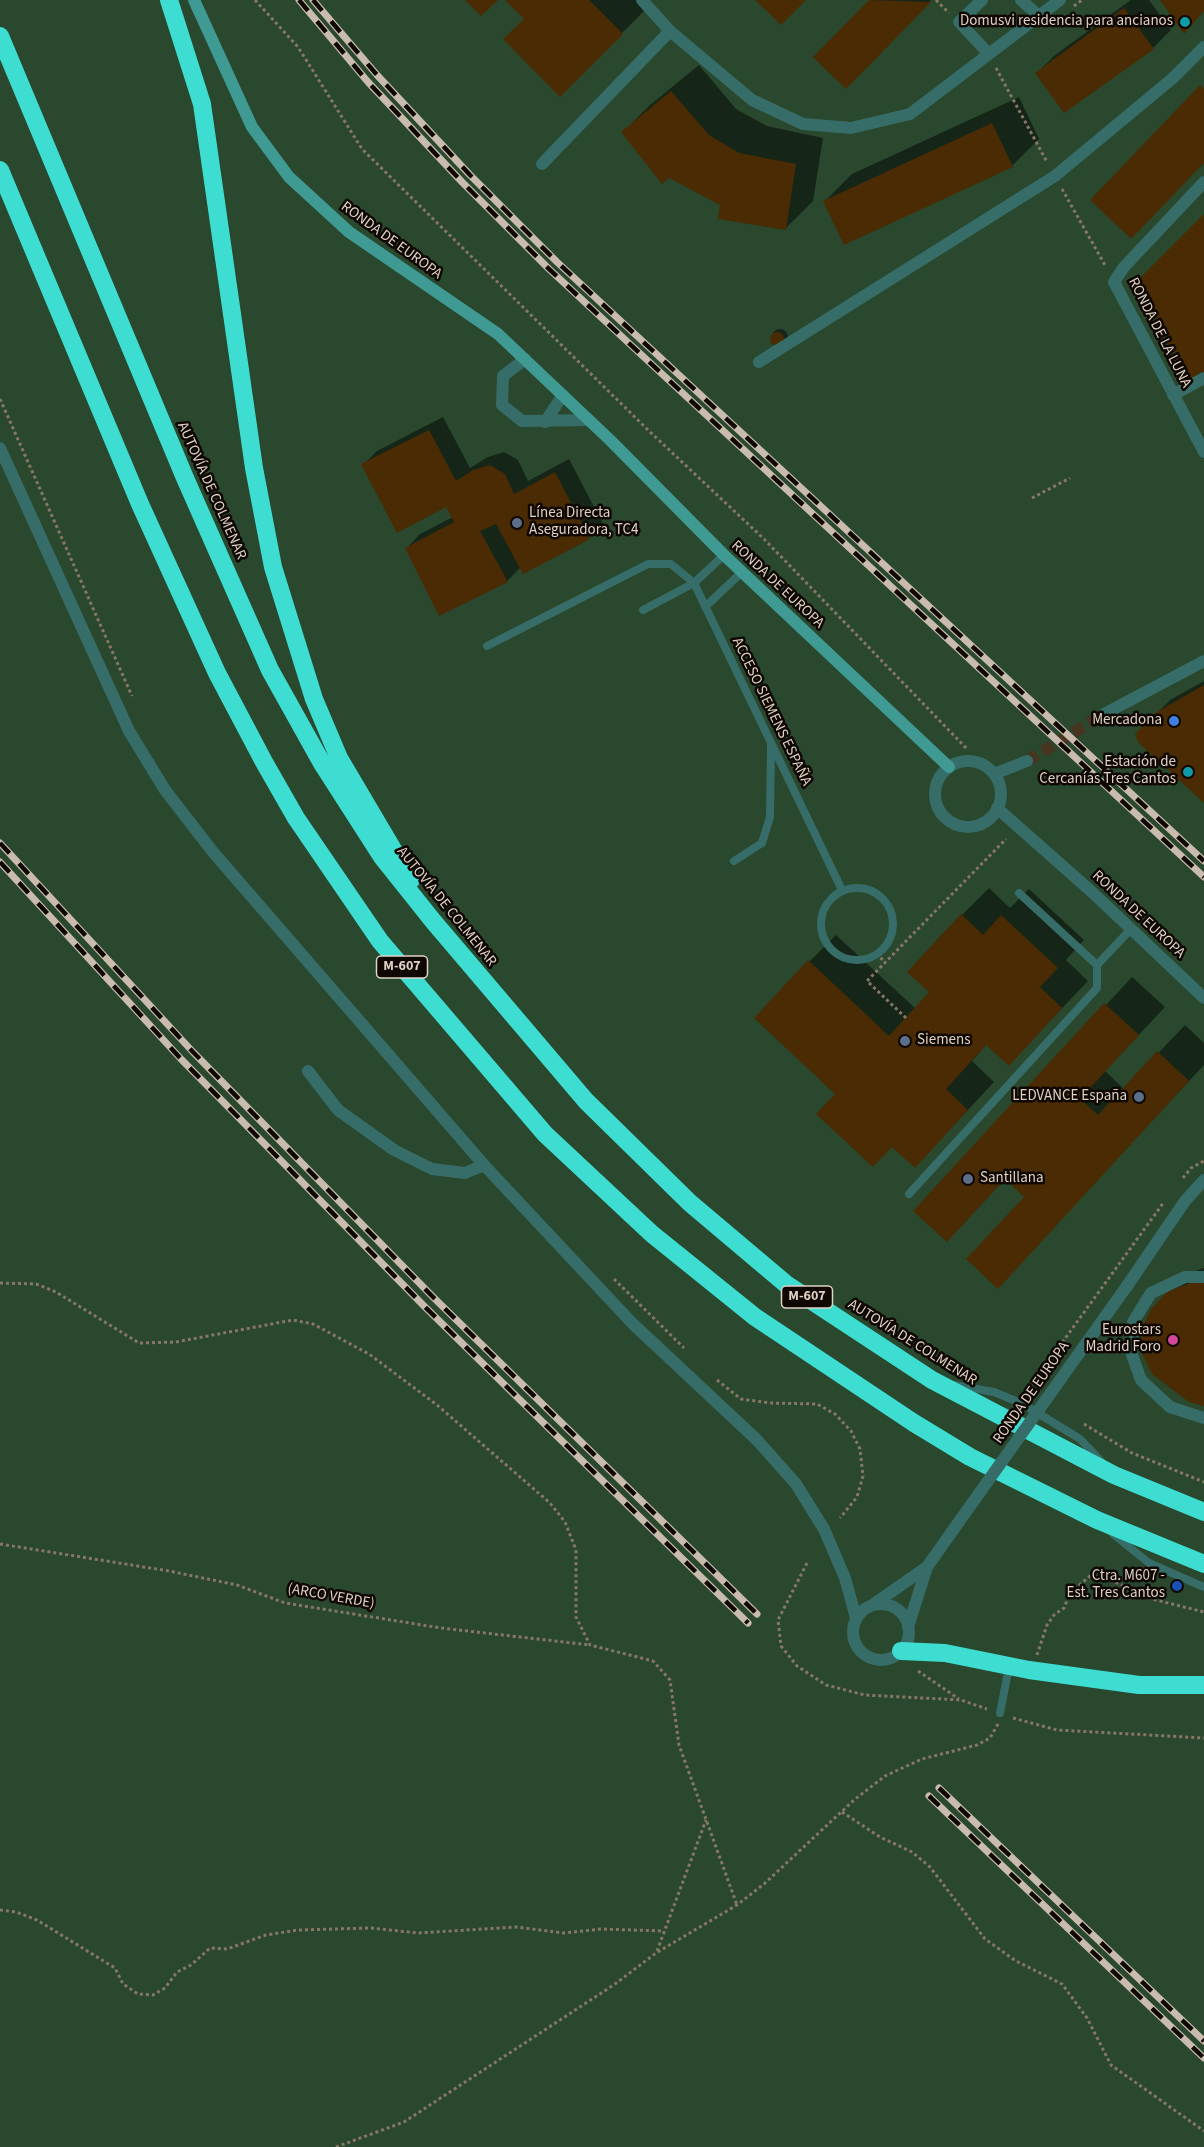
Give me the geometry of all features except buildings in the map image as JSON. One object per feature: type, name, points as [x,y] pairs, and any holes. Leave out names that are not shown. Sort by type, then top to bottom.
[{"type":"highway","points":[[169,0],[202,104],[254,468],[273,567],[293,640],[314,699],[339,758],[395,850],[433,921]]},
{"type":"highway","name":"AUTOVÍA DE COLMENAR","points":[[0,36],[185,478],[270,670],[323,765],[382,857],[433,921],[586,1101],[690,1203],[786,1284],[932,1380],[1114,1475],[1204,1512]]},
{"type":"highway","name":"M-607","points":[[0,170],[140,504],[217,673],[296,818],[380,941],[545,1134],[652,1234],[755,1317],[914,1423],[970,1457],[1097,1520],[1204,1564]]},
{"type":"highway","points":[[898,1653],[945,1653],[1009,1667],[1139,1685],[1204,1684]]},
{"type":"street","name":"RONDA DE EUROPA","points":[[194,0],[252,127],[289,177],[349,232],[498,334],[589,420],[724,555],[950,766]]},
{"type":"street","points":[[642,0],[670,31],[752,100],[802,124],[850,128],[909,114],[1060,0]]},
{"type":"street","points":[[982,0],[959,22],[989,54]]},
{"type":"street","points":[[1021,0],[1039,16]]},
{"type":"street","points":[[542,164],[670,31]]},
{"type":"street","points":[[759,363],[1055,176],[1173,78],[1204,48]]},
{"type":"street","name":"RONDA DE LA LUNA","points":[[1204,182],[1124,267],[1114,282],[1204,453]]},
{"type":"street","points":[[525,359],[503,376],[502,405],[522,421],[589,420]]},
{"type":"street","points":[[1173,394],[1204,378]]},
{"type":"street","points":[[545,422],[563,395]]},
{"type":"street","points":[[0,448],[129,731],[165,790],[213,852],[484,1165],[632,1323],[757,1440],[795,1484],[824,1528],[845,1578],[856,1618],[853,1639],[858,1649],[876,1660],[898,1653],[906,1644],[908,1627],[898,1610],[880,1604],[870,1606],[856,1618]]},
{"type":"street","points":[[1104,714],[1204,661]]},
{"type":"street","points":[[968,761],[987,767],[994,774],[1000,790],[997,808],[982,823],[961,826],[950,822],[937,805],[935,795],[941,774],[950,766],[968,761]]},
{"type":"street","points":[[994,774],[1027,761]]},
{"type":"street","name":"RONDA DE EUROPA","points":[[997,808],[1204,998]]},
{"type":"street","points":[[308,1071],[338,1110],[393,1150],[432,1169],[465,1173],[484,1165]]},
{"type":"street","name":"RONDA DE EUROPA","points":[[908,1627],[927,1567],[1185,1201],[1204,1180]]},
{"type":"street","points":[[1204,1277],[1185,1276],[1152,1293],[1133,1322],[1132,1355],[1141,1380],[1170,1407],[1204,1418]]},
{"type":"street","name":"RONDA DE EUROPA","points":[[870,1606],[927,1567]]},
{"type":"lane","points":[[643,610],[693,583],[724,555]]},
{"type":"lane","points":[[487,646],[648,564],[671,564],[693,583]]},
{"type":"lane","points":[[705,607],[742,572]]},
{"type":"lane","name":"ACCESO SIEMENS ESPAÑA","points":[[693,583],[842,890]]},
{"type":"lane","points":[[734,861],[762,843],[768,825],[771,743]]},
{"type":"lane","points":[[855,887],[872,890],[885,900],[892,915],[892,932],[887,945],[876,954],[860,960],[845,958],[833,952],[824,940],[820,924],[824,906],[842,890],[855,887]]},
{"type":"lane","points":[[1019,893],[1097,965]]},
{"type":"lane","points":[[909,1194],[1097,988],[1097,965],[1131,929]]},
{"type":"lane","points":[[1097,1520],[1149,1563],[1204,1587]]},
{"type":"lane","points":[[1000,1713],[1009,1667]]},
{"type":"path","points":[[255,0],[298,47],[362,149],[648,429],[764,538],[969,750]]},
{"type":"path","points":[[1073,6],[1082,0]]},
{"type":"path","points":[[0,399],[132,697]]},
{"type":"path","points":[[1032,498],[1070,478]]},
{"type":"path","points":[[906,1018],[867,981],[1005,837],[1018,848],[1030,837]]},
{"type":"path","points":[[876,954],[885,962]]},
{"type":"path","points":[[1178,1185],[1191,1168],[1204,1161]]},
{"type":"path","points":[[1035,1396],[1027,1391],[1164,1201]]},
{"type":"path","points":[[611,1276],[685,1349]]},
{"type":"path","points":[[0,1283],[36,1284],[56,1292],[139,1343],[176,1342],[293,1320],[313,1324],[369,1354],[438,1405],[550,1503],[565,1522],[576,1550],[576,1617],[590,1645]]},
{"type":"path","points":[[710,1374],[741,1399],[770,1403],[818,1404],[836,1414],[851,1431],[860,1449],[862,1476],[856,1497],[840,1518]]},
{"type":"path","points":[[1077,1420],[1132,1453],[1204,1482]]},
{"type":"path","name":"(ARCO VERDE)","points":[[0,1544],[169,1571],[237,1585],[285,1603],[441,1628],[590,1645],[653,1661],[670,1680],[679,1745],[737,1905]]},
{"type":"path","points":[[807,1563],[778,1620],[781,1646],[796,1666],[826,1685],[865,1695],[961,1701],[1036,1726],[1057,1730],[1204,1738]]},
{"type":"path","points":[[1029,1670],[1047,1625],[1054,1615],[1064,1608],[1073,1588],[1090,1576],[1098,1574],[1152,1599],[1204,1612]]},
{"type":"path","points":[[898,1653],[961,1701]]},
{"type":"path","points":[[336,2147],[404,2121],[615,1984],[656,1953],[737,1905],[764,1884],[885,1776],[902,1766],[977,1745],[990,1738],[997,1727],[1000,1713]]},
{"type":"path","points":[[842,1812],[880,1837],[912,1852],[930,1867],[985,1939],[1016,1962],[1062,1984],[1087,2018],[1111,2065],[1204,2131]]},
{"type":"path","points":[[656,1953],[706,1818]]},
{"type":"path","points":[[0,1911],[16,1912],[37,1920],[115,1968],[123,1984],[138,1994],[153,1995],[165,1988],[177,1972],[191,1965],[210,1948],[227,1949],[266,1935],[298,1930],[371,1928],[418,1933],[516,1927],[564,1933],[601,1929],[664,1931]]},
{"type":"green space","points":[[0,0],[1204,0],[1204,2147],[0,2147]]},
{"type":"tunnel","points":[[1027,761],[1104,714]]},
{"type":"railway","points":[[299,0],[368,82],[462,182],[549,269],[1204,877]]},
{"type":"railway","points":[[313,0],[377,75],[470,175],[557,262],[1204,861]]},
{"type":"railway","points":[[0,843],[193,1052],[434,1298],[757,1614]]},
{"type":"railway","points":[[0,862],[181,1059],[424,1306],[748,1623]]},
{"type":"railway","points":[[939,1788],[1204,2041]]},
{"type":"railway","points":[[929,1796],[1204,2058]]},
{"type":"place","name":"Domusvi residencia para ancianos","points":[[1185,22]]},
{"type":"place","name":"Línea Directa Aseguradora, TC4","points":[[517,523]]},
{"type":"place","name":"Mercadona","points":[[1174,721]]},
{"type":"place","name":"Estación de Cercanías Tres Cantos","points":[[1188,772]]},
{"type":"place","name":"Siemens","points":[[905,1041]]},
{"type":"place","name":"LEDVANCE España","points":[[1139,1097]]},
{"type":"place","name":"Santillana","points":[[968,1179]]},
{"type":"place","name":"Eurostars Madrid Foro","points":[[1173,1340]]},
{"type":"place","name":"Ctra. M607 - Est. Tres Cantos","points":[[1177,1586]]}]
